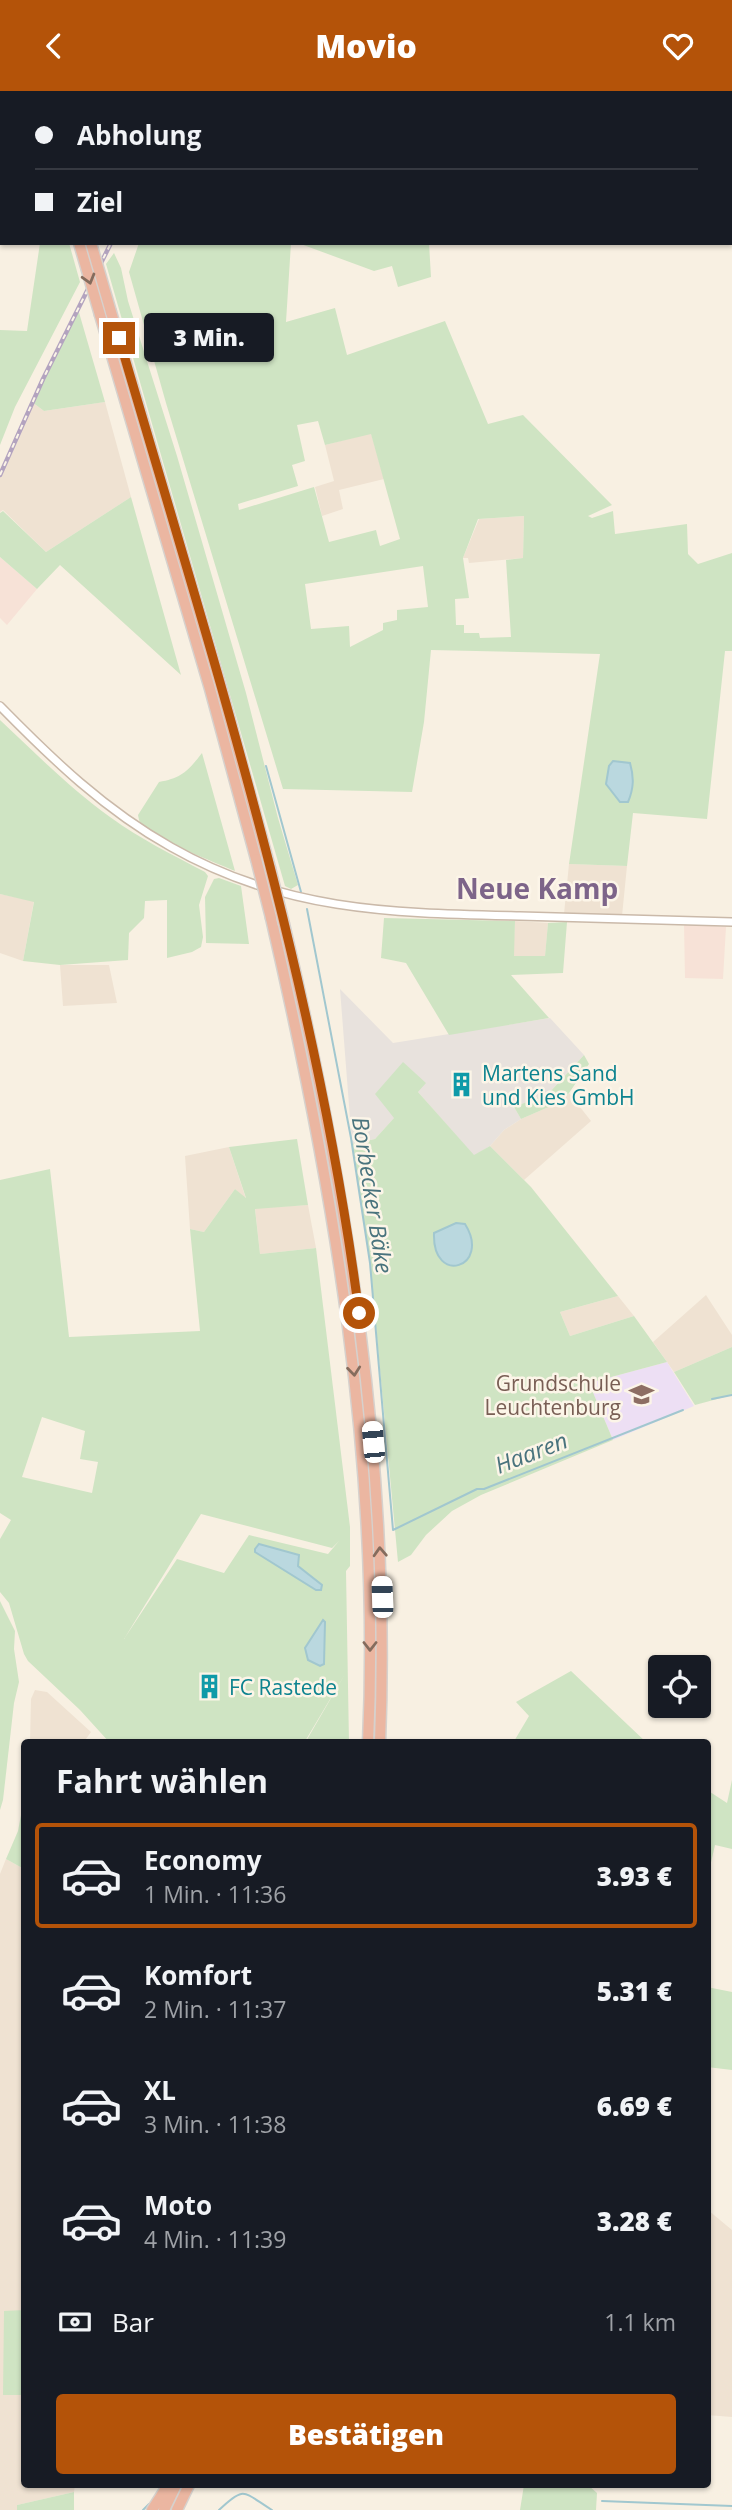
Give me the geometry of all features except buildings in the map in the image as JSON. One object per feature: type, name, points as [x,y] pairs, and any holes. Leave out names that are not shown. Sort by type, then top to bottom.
[{"type":"highway","points":[[80,245],[206,676],[256,859],[323,1159],[353,1356],[365,1483],[369,1557],[368,1739]]},
{"type":"highway","points":[[92,245],[218,674],[270,868],[332,1145],[364,1357],[377,1484],[382,1630],[380,1739]]},
{"type":"highway","points":[[152,2510],[166,2488]]},
{"type":"highway","points":[[164,2510],[175,2488]]},
{"type":"highway","points":[[177,2510],[188,2488]]},
{"type":"street","points":[[0,706],[78,782],[108,807],[153,837],[223,873],[312,901],[415,914],[732,922]]},
{"type":"shaded area","points":[[32,402],[44,411],[105,402],[131,497],[46,552],[3,510],[0,512],[0,476]]},
{"type":"shaded area","points":[[371,433],[384,479],[339,490],[343,509],[322,516],[315,487],[334,481],[325,445]]},
{"type":"shaded area","points":[[524,516],[523,558],[469,563],[468,558],[463,558],[479,519]]},
{"type":"shaded area","points":[[0,557],[37,589],[7,625],[0,618]]},
{"type":"shaded area","points":[[569,864],[627,866],[622,916],[564,914]]},
{"type":"shaded area","points":[[0,894],[34,901],[23,961],[0,953]]},
{"type":"shaded area","points":[[515,921],[548,923],[545,957],[513,956]]},
{"type":"shaded area","points":[[684,924],[726,927],[723,979],[685,978]]},
{"type":"shaded area","points":[[60,965],[109,965],[117,1003],[63,1006]]},
{"type":"shaded area","points":[[340,989],[393,1043],[550,1018],[584,1055],[549,1093],[514,1107],[521,1119],[474,1156],[418,1092],[426,1083],[375,1139],[352,1144]]},
{"type":"shaded area","points":[[569,1093],[591,1121],[524,1180],[490,1146],[504,1130],[521,1119],[558,1103]]},
{"type":"shaded area","points":[[229,1147],[246,1199],[235,1189],[204,1232],[190,1229],[185,1156]]},
{"type":"shaded area","points":[[308,1205],[316,1248],[260,1254],[255,1208]]},
{"type":"shaded area","points":[[706,1295],[732,1335],[732,1347],[674,1372],[653,1342]]},
{"type":"shaded area","points":[[618,1296],[634,1316],[570,1336],[560,1312]]},
{"type":"shaded area","name":"Grundschule Leuchtenburg","points":[[667,1362],[694,1406],[613,1440],[589,1383]]},
{"type":"shaded area","points":[[35,1690],[47,1692],[91,1732],[86,1739],[30,1739],[31,1699]]},
{"type":"shaded area","points":[[6,1859],[21,1867],[21,2488],[75,2488],[74,2492],[17,2505],[17,2510],[0,2510],[0,1874]]},
{"type":"shaded area","points":[[711,2212],[732,2230],[732,2417],[711,2415]]},
{"type":"green space","points":[[40,245],[70,245],[80,282],[15,407],[0,445],[0,330],[27,331]]},
{"type":"green space","points":[[138,245],[291,245],[286,322],[335,308],[347,355],[445,321],[488,424],[523,415],[612,505],[588,516],[592,518],[613,511],[615,534],[687,524],[688,554],[698,564],[732,553],[732,651],[725,651],[707,819],[633,813],[627,866],[569,864],[600,654],[431,650],[424,722],[412,792],[283,789],[129,272]],"holes":[[[318,421],[325,445],[371,434],[400,539],[380,546],[376,530],[329,542],[314,487],[239,510],[238,504],[298,486],[292,465],[305,461],[297,425]],[[524,516],[523,558],[506,560],[511,637],[480,638],[479,633],[464,633],[464,625],[456,625],[455,599],[469,598],[463,558],[478,519]],[[423,566],[428,607],[397,610],[397,620],[383,623],[383,630],[350,647],[349,626],[311,629],[305,584]]]},
{"type":"green space","points":[[303,245],[429,245],[431,277],[398,287],[392,266],[374,271]]},
{"type":"green space","points":[[114,253],[121,268],[128,301],[177,456],[246,693],[298,885],[291,889],[285,886],[106,264]]},
{"type":"green space","points":[[78,309],[105,402],[44,411],[32,402]]},
{"type":"green space","points":[[131,497],[181,675],[60,565],[37,589],[0,557],[0,513],[3,511],[46,552]]},
{"type":"green space","points":[[0,720],[68,783],[110,817],[145,840],[205,872],[208,876],[199,905],[203,937],[201,947],[167,958],[167,900],[145,901],[144,918],[129,933],[128,960],[60,965],[23,961],[34,902],[0,894]]},
{"type":"green space","points":[[202,753],[235,871],[160,837],[142,825],[139,819],[138,815],[159,782],[184,773]]},
{"type":"green space","points":[[219,878],[241,886],[249,944],[206,943],[205,897],[214,879]]},
{"type":"green space","points":[[384,918],[515,921],[514,956],[545,956],[548,923],[567,922],[563,973],[511,975],[549,1018],[449,1035],[406,963],[381,958]]},
{"type":"green space","points":[[584,1055],[589,1064],[569,1093],[558,1103],[521,1119],[514,1107],[549,1093]]},
{"type":"green space","points":[[403,1062],[426,1083],[418,1092],[474,1155],[490,1146],[531,1187],[618,1296],[560,1312],[570,1336],[634,1316],[667,1362],[589,1383],[613,1440],[481,1495],[452,1511],[426,1535],[411,1555],[398,1562],[370,1263],[352,1144],[375,1139],[394,1118],[375,1094]]},
{"type":"green space","points":[[297,1139],[308,1205],[255,1209],[260,1254],[316,1248],[350,1527],[350,1566],[346,1571],[349,1739],[307,1739],[345,1674],[306,1739],[106,1739],[28,1661],[9,1603],[0,1592],[0,1539],[11,1520],[0,1513],[0,1180],[50,1169],[69,1337],[200,1331],[190,1229],[204,1232],[235,1189],[246,1198],[229,1147]],"holes":[[[42,1417],[85,1431],[80,1459],[98,1462],[92,1493],[22,1477]],[[201,1514],[332,1548],[339,1541],[328,1554],[249,1535],[224,1573],[177,1559],[124,1639]]]},
{"type":"green space","points":[[732,1347],[732,1395],[695,1405],[674,1372]]},
{"type":"green space","points":[[0,1601],[15,1631],[14,1649],[19,1682],[0,1810]]},
{"type":"green space","points":[[571,1671],[643,1739],[515,1739],[529,1716],[516,1702]]},
{"type":"green space","points":[[732,1780],[732,1849],[715,1845],[711,1862],[711,1793],[727,1803]]},
{"type":"green space","points":[[21,1815],[21,1867],[6,1859],[18,1831]]},
{"type":"green space","points":[[711,1988],[732,1992],[732,2070],[711,2067]]},
{"type":"green space","points":[[21,2310],[21,2395],[3,2395],[4,2311]]},
{"type":"green space","points":[[524,2488],[591,2488],[597,2493],[596,2510],[520,2510]]},
{"type":"green space","points":[[74,2492],[74,2510],[17,2510],[17,2505]]},
{"type":"water","points":[[613,761],[630,763],[633,783],[628,802],[620,802],[606,784],[609,766]]},
{"type":"water","points":[[456,1223],[465,1224],[471,1239],[471,1251],[467,1260],[459,1265],[450,1265],[442,1260],[436,1250],[434,1233]]},
{"type":"water","points":[[259,1544],[299,1555],[298,1566],[322,1585],[321,1590],[316,1590],[255,1552]]},
{"type":"water","points":[[323,1620],[324,1664],[320,1666],[308,1660],[305,1648]]},
{"type":"waterway","name":"Borbecker Bäke","points":[[266,766],[301,892]]},
{"type":"waterway","name":"Borbecker Bäke","points":[[307,909],[351,1138],[370,1263],[393,1530],[477,1489],[484,1489],[683,1410]]},
{"type":"waterway","name":"Haaren","points":[[712,1399],[732,1395]]},
{"type":"waterway","points":[[219,2510],[240,2494],[249,2495],[272,2510]]},
{"type":"waterway","points":[[602,2501],[732,2506]]},
{"type":"waterway","points":[[143,2510],[149,2504]]},
{"type":"railway","points":[[0,475],[43,379],[110,245]]},
{"type":"place","name":"Martens Sand und Kies GmbH","points":[[462,1085]]},
{"type":"place","name":"Grundschule Leuchtenburg","points":[[641,1395]]},
{"type":"place","name":"FC Rastede","points":[[209,1687]]},
{"type":"district","name":"Neue Kamp","points":[[537,888]]},
{"type":"route","points":[[119,338],[250,791],[303,1002],[346,1225],[359,1313]]}]
